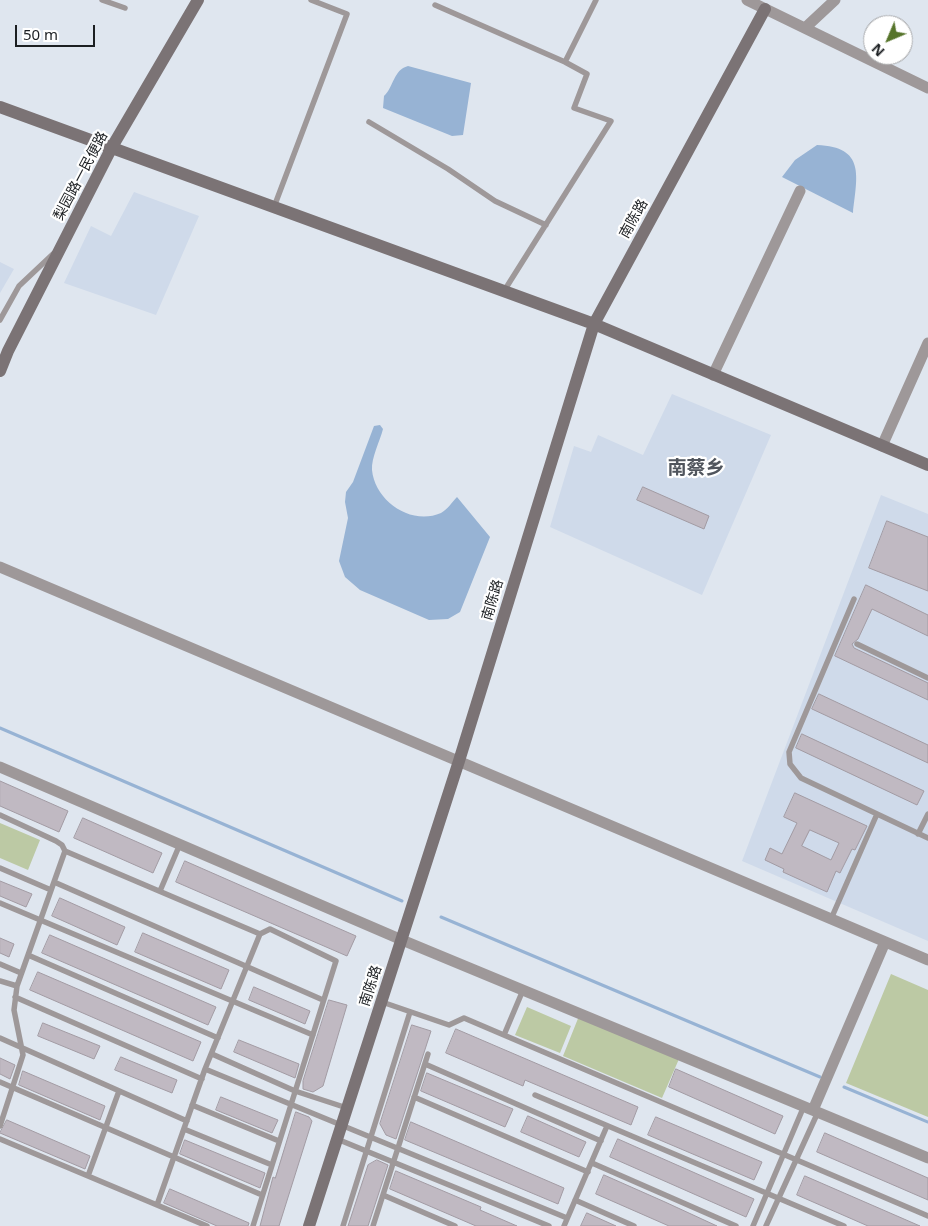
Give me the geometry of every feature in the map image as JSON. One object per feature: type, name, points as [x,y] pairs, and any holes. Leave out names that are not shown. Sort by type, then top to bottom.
[{"type":"street","name":"梨园路一民便路","points":[[0,371],[8,351],[112,147],[198,0]]},
{"type":"street","points":[[748,0],[767,4],[805,28],[928,88]]},
{"type":"street","points":[[805,28],[835,0]]},
{"type":"street","name":"南陈路","points":[[309,1226],[459,761],[594,324],[767,4]]},
{"type":"street","points":[[0,107],[594,324],[928,465]]},
{"type":"street","points":[[713,375],[800,191]]},
{"type":"street","points":[[882,446],[928,343]]},
{"type":"street","points":[[0,567],[928,960]]},
{"type":"street","points":[[0,767],[402,940],[928,1158]]},
{"type":"street","points":[[812,1109],[884,942]]},
{"type":"lane","points":[[102,0],[125,8]]},
{"type":"lane","points":[[274,207],[347,14],[311,0]]},
{"type":"lane","points":[[565,62],[596,0]]},
{"type":"lane","points":[[435,5],[565,62],[587,74],[574,108],[611,121],[504,292]]},
{"type":"lane","points":[[369,122],[448,168],[495,201],[546,225]]},
{"type":"lane","points":[[0,320],[20,286],[62,245]]},
{"type":"lane","points":[[854,599],[840,636],[789,752],[789,758],[793,770],[801,778],[928,838]]},
{"type":"lane","points":[[857,644],[928,678]]},
{"type":"lane","points":[[831,919],[877,814]]},
{"type":"lane","points":[[918,834],[928,814]]},
{"type":"lane","points":[[0,815],[56,841],[62,845],[65,851],[260,934]]},
{"type":"lane","points":[[160,891],[180,844]]},
{"type":"lane","points":[[0,1126],[23,1055],[14,1010],[16,986],[65,851]]},
{"type":"lane","points":[[0,868],[51,890]]},
{"type":"lane","points":[[54,882],[324,1000]]},
{"type":"lane","points":[[0,903],[312,1035]]},
{"type":"lane","points":[[156,1205],[205,1069],[260,934],[270,929],[336,961],[253,1226]]},
{"type":"lane","points":[[28,954],[218,1038]]},
{"type":"lane","points":[[0,964],[21,973]]},
{"type":"lane","points":[[0,980],[16,986]]},
{"type":"lane","points":[[504,1035],[523,990]]},
{"type":"lane","points":[[16,998],[202,1079]]},
{"type":"lane","points":[[382,1002],[449,1025],[464,1018],[928,1216]]},
{"type":"lane","points":[[343,1226],[410,1012]]},
{"type":"lane","points":[[0,1038],[187,1121]]},
{"type":"lane","points":[[212,1054],[295,1091],[347,1108]]},
{"type":"lane","points":[[373,1226],[428,1054]]},
{"type":"lane","points":[[425,1064],[601,1141]]},
{"type":"lane","points":[[205,1069],[567,1218]]},
{"type":"lane","points":[[0,1082],[262,1195]]},
{"type":"lane","points":[[88,1176],[119,1091]]},
{"type":"lane","points":[[535,1095],[844,1226]]},
{"type":"lane","points":[[414,1098],[588,1172]]},
{"type":"lane","points":[[192,1105],[279,1141]]},
{"type":"lane","points":[[753,1226],[784,1154],[812,1109]]},
{"type":"lane","points":[[766,1226],[796,1159],[812,1109]]},
{"type":"lane","points":[[564,1226],[607,1126]]},
{"type":"lane","points":[[184,1129],[272,1165]]},
{"type":"lane","points":[[0,1139],[207,1226]]},
{"type":"lane","points":[[337,1139],[549,1226]]},
{"type":"lane","points":[[592,1163],[736,1226]]},
{"type":"lane","points":[[383,1195],[455,1226]]},
{"type":"lane","points":[[575,1200],[634,1226]]},
{"type":"shaded area","points":[[134,192],[199,216],[156,315],[64,283],[91,226],[111,236]]},
{"type":"shaded area","points":[[0,262],[14,269],[0,293]]},
{"type":"shaded area","points":[[672,394],[771,435],[702,595],[550,527],[574,446],[591,452],[598,435],[643,455]]},
{"type":"shaded area","points":[[881,495],[928,514],[928,941],[742,861]]},
{"type":"green space","points":[[0,823],[40,840],[28,870],[0,858]]},
{"type":"green space","points":[[891,974],[928,990],[928,1117],[846,1083]]},
{"type":"green space","points":[[527,1007],[571,1026],[560,1053],[515,1035]]},
{"type":"green space","points":[[579,1016],[679,1059],[662,1098],[563,1056]]},
{"type":"water","points":[[408,66],[471,83],[463,135],[452,136],[383,108],[384,96],[396,75]]},
{"type":"water","points":[[817,145],[833,147],[844,151],[851,158],[855,166],[856,176],[853,213],[782,177],[795,160]]},
{"type":"water","points":[[380,425],[383,429],[374,455],[372,470],[380,492],[387,501],[407,513],[418,516],[430,516],[443,512],[457,497],[490,537],[460,612],[448,619],[429,620],[360,590],[345,577],[339,561],[348,518],[345,502],[346,492],[353,482],[374,426]]},
{"type":"building","points":[[643,487],[709,516],[704,529],[637,500]]},
{"type":"building","points":[[887,521],[928,537],[928,591],[869,568]]},
{"type":"building","points":[[866,585],[928,615],[928,636],[872,609],[858,639],[852,644],[854,648],[928,683],[928,700],[835,656]]},
{"type":"building","points":[[819,694],[928,745],[928,763],[812,709]]},
{"type":"building","points":[[802,734],[924,791],[917,805],[796,748]]},
{"type":"building","points":[[0,781],[68,811],[59,832],[0,806]]},
{"type":"building","points":[[795,793],[867,826],[855,850],[852,849],[840,873],[836,871],[827,892],[783,872],[784,869],[765,860],[770,848],[782,854],[797,823],[784,817]],"holes":[[[810,830],[839,843],[831,860],[802,846]]]},
{"type":"building","points":[[83,818],[162,853],[153,873],[74,838]]},
{"type":"building","points":[[185,861],[356,936],[347,956],[176,882]]},
{"type":"building","points":[[0,881],[32,894],[26,907],[0,896]]},
{"type":"building","points":[[60,898],[125,927],[117,945],[52,916]]},
{"type":"building","points":[[143,933],[229,970],[221,989],[135,952]]},
{"type":"building","points":[[50,935],[216,1007],[208,1025],[42,953]]},
{"type":"building","points":[[0,938],[14,944],[9,957],[0,953]]},
{"type":"building","points":[[38,972],[201,1042],[193,1061],[30,990]]},
{"type":"building","points":[[254,987],[310,1011],[305,1024],[249,1000]]},
{"type":"building","points":[[329,1000],[347,1005],[323,1086],[313,1092],[303,1089],[303,1081]]},
{"type":"building","points":[[43,1023],[100,1046],[94,1059],[38,1036]]},
{"type":"building","points":[[412,1025],[431,1031],[396,1139],[386,1135],[380,1124]]},
{"type":"building","points":[[456,1029],[638,1107],[631,1125],[525,1080],[523,1086],[446,1053]]},
{"type":"building","points":[[239,1040],[299,1064],[295,1078],[234,1052]]},
{"type":"building","points":[[121,1057],[177,1080],[172,1093],[115,1070]]},
{"type":"building","points":[[0,1058],[15,1065],[10,1079],[0,1074]]},
{"type":"building","points":[[676,1069],[783,1116],[775,1134],[669,1087]]},
{"type":"building","points":[[23,1071],[105,1106],[100,1120],[19,1085]]},
{"type":"building","points":[[427,1073],[513,1109],[505,1127],[421,1091]]},
{"type":"building","points":[[221,1097],[278,1120],[272,1133],[216,1110]]},
{"type":"building","points":[[296,1112],[309,1117],[312,1121],[279,1226],[260,1226],[273,1177],[275,1178]]},
{"type":"building","points":[[528,1116],[586,1142],[579,1157],[521,1132]]},
{"type":"building","points":[[656,1117],[762,1162],[754,1180],[648,1135]]},
{"type":"building","points":[[7,1120],[90,1156],[85,1169],[0,1133]]},
{"type":"building","points":[[411,1122],[564,1188],[558,1204],[405,1140]]},
{"type":"building","points":[[825,1133],[928,1178],[928,1200],[817,1152]]},
{"type":"building","points":[[618,1139],[754,1199],[746,1217],[610,1157]]},
{"type":"building","points":[[185,1140],[265,1173],[260,1188],[180,1154]]},
{"type":"building","points":[[377,1160],[388,1165],[368,1226],[348,1226],[368,1165]]},
{"type":"building","points":[[396,1171],[481,1207],[480,1210],[517,1226],[476,1226],[390,1189]]},
{"type":"building","points":[[604,1175],[717,1226],[669,1226],[596,1194]]},
{"type":"building","points":[[805,1176],[920,1226],[868,1226],[797,1195]]},
{"type":"building","points":[[170,1189],[249,1223],[248,1226],[217,1226],[164,1203]]},
{"type":"building","points":[[587,1213],[616,1226],[581,1226]]},
{"type":"waterway","points":[[0,728],[402,901]]},
{"type":"waterway","points":[[441,917],[820,1077]]},
{"type":"waterway","points":[[844,1087],[928,1122]]},
{"type":"district","name":"南蔡乡","points":[[696,469]]}]
